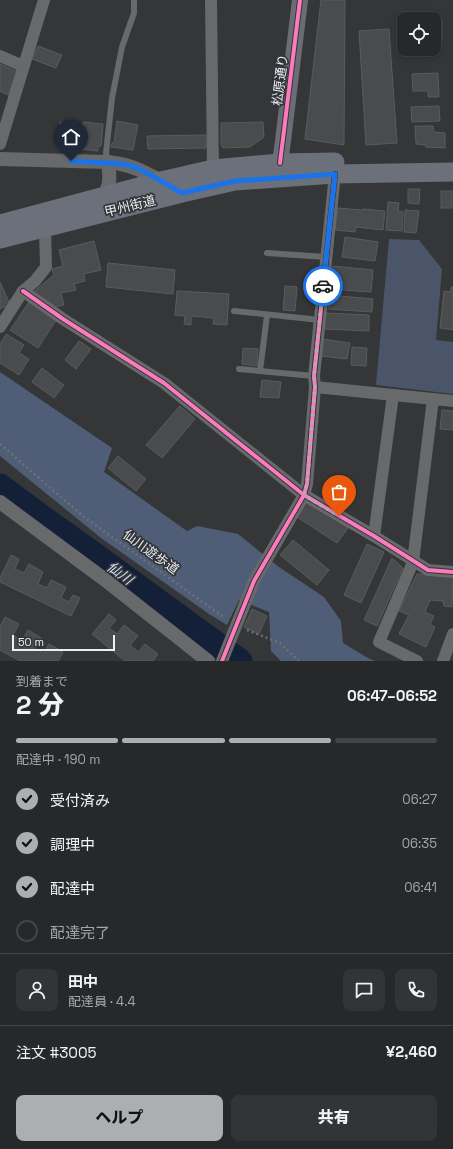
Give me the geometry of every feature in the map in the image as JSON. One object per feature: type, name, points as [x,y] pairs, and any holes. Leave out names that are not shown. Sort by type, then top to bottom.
[{"type":"highway","name":"甲州街道","points":[[0,239],[182,193],[281,170],[453,160]]},
{"type":"highway","name":"甲州街道","points":[[0,224],[161,181],[213,169],[281,170],[335,174],[453,172]]},
{"type":"main road","name":"松原通り","points":[[281,170],[300,0]]},
{"type":"street","points":[[0,144],[44,0]]},
{"type":"street","points":[[210,0],[213,169]]},
{"type":"street","points":[[0,56],[23,66]]},
{"type":"street","points":[[0,159],[108,162],[123,164],[138,168],[182,193]]},
{"type":"street","points":[[103,197],[108,188],[110,179],[108,162]]},
{"type":"street","points":[[223,660],[254,581],[304,495],[307,484],[314,381],[335,174]]},
{"type":"street","points":[[0,327],[23,291],[35,281],[46,267],[45,228]]},
{"type":"street","points":[[23,291],[63,319],[164,383],[304,495],[428,570],[453,572]]},
{"type":"street","points":[[314,381],[393,395],[453,401]]},
{"type":"street","points":[[374,536],[393,395]]},
{"type":"street","points":[[417,661],[378,642],[413,562],[433,399]]},
{"type":"street","points":[[0,502],[104,579],[192,655],[208,661]]},
{"type":"street","points":[[443,661],[453,634]]},
{"type":"lane","points":[[108,162],[106,153],[112,98],[122,47],[134,13],[134,0]]},
{"type":"lane","points":[[267,253],[326,257]]},
{"type":"lane","points":[[234,311],[320,320]]},
{"type":"lane","points":[[260,371],[267,315]]},
{"type":"lane","points":[[239,369],[260,371],[314,381]]},
{"type":"shaded area","points":[[389,239],[419,240],[442,269],[436,340],[453,342],[453,394],[376,385]]},
{"type":"shaded area","points":[[0,372],[112,448],[104,472],[187,531],[197,526],[238,534],[279,567],[324,597],[341,621],[343,643],[375,661],[281,661],[271,651],[269,612],[239,600],[227,625],[101,538],[0,456]]},
{"type":"building","points":[[321,0],[345,0],[344,145],[305,139]]},
{"type":"building","points":[[441,20],[442,20],[441,39]]},
{"type":"building","points":[[389,29],[397,143],[366,145],[359,31]]},
{"type":"building","points":[[38,46],[62,55],[56,68],[32,59]]},
{"type":"building","points":[[0,64],[18,72],[8,95],[0,91]]},
{"type":"building","points":[[438,73],[439,97],[428,97],[428,91],[413,91],[412,74]]},
{"type":"building","points":[[439,106],[440,121],[412,122],[411,107]]},
{"type":"building","points":[[117,121],[138,125],[133,150],[111,147],[112,143],[114,143]]},
{"type":"building","points":[[60,122],[76,124],[73,145],[57,142]]},
{"type":"building","points":[[83,122],[103,124],[101,146],[98,146],[98,151],[80,149]]},
{"type":"building","points":[[263,122],[264,137],[250,147],[223,148],[221,144],[221,123]]},
{"type":"building","points":[[415,126],[433,126],[434,132],[445,133],[445,148],[426,147],[426,145],[416,144]]},
{"type":"building","points":[[206,135],[206,148],[148,149],[147,136]]},
{"type":"building","points":[[408,189],[420,189],[419,204],[408,203]]},
{"type":"building","points":[[441,191],[452,191],[452,208],[441,208]]},
{"type":"building","points":[[388,202],[399,203],[398,211],[403,212],[402,231],[386,230]]},
{"type":"building","points":[[338,208],[385,211],[383,230],[356,227],[355,232],[335,230]]},
{"type":"building","points":[[405,210],[419,211],[416,233],[404,232]]},
{"type":"building","points":[[345,237],[378,242],[375,261],[342,257]]},
{"type":"building","points":[[94,241],[101,270],[84,274],[85,281],[74,284],[76,290],[61,293],[64,305],[54,307],[33,292],[54,275],[52,269],[63,266],[59,250]]},
{"type":"building","points":[[108,263],[175,270],[173,294],[106,287]]},
{"type":"building","points":[[332,266],[373,270],[371,292],[330,289]]},
{"type":"building","points":[[0,282],[10,304],[0,309]]},
{"type":"building","points":[[285,286],[297,287],[295,311],[283,310]]},
{"type":"building","points":[[451,287],[453,287],[453,330],[440,328],[444,291],[451,292]]},
{"type":"building","points":[[177,291],[229,294],[227,325],[213,324],[214,318],[191,316],[191,325],[184,324],[185,316],[175,315]]},
{"type":"building","points":[[329,295],[373,299],[372,312],[328,309]]},
{"type":"building","points":[[29,302],[56,320],[38,348],[10,330]]},
{"type":"building","points":[[325,313],[369,315],[369,331],[324,329]]},
{"type":"building","points":[[6,334],[24,345],[19,353],[29,359],[19,375],[0,363],[0,344]]},
{"type":"building","points":[[323,339],[350,343],[347,359],[321,356]]},
{"type":"building","points":[[79,341],[91,349],[76,369],[65,360]]},
{"type":"building","points":[[352,347],[367,348],[366,366],[351,365]]},
{"type":"building","points":[[243,348],[258,349],[257,366],[242,364]]},
{"type":"building","points":[[42,368],[64,385],[54,398],[32,382]]},
{"type":"building","points":[[262,380],[281,382],[279,398],[260,397]]},
{"type":"building","points":[[180,406],[195,419],[162,458],[146,445]]},
{"type":"building","points":[[442,410],[453,411],[453,430],[440,429]]},
{"type":"building","points":[[118,456],[146,479],[136,491],[108,468]]},
{"type":"building","points":[[307,501],[348,528],[337,543],[297,517]]},
{"type":"building","points":[[293,540],[329,570],[317,585],[280,555]]},
{"type":"building","points":[[367,544],[384,552],[361,603],[344,595]]},
{"type":"building","points":[[11,555],[19,559],[15,569],[24,573],[29,564],[43,572],[38,584],[47,588],[51,580],[66,587],[61,598],[69,602],[73,595],[80,598],[71,616],[0,582],[0,578]]},
{"type":"building","points":[[392,558],[403,568],[377,626],[364,620]]},
{"type":"building","points":[[417,574],[453,576],[452,607],[444,606],[443,601],[430,600],[425,612],[434,616],[430,624],[435,627],[426,647],[399,634],[409,615],[399,611]]},
{"type":"building","points":[[252,609],[267,616],[259,634],[244,627]]},
{"type":"building","points":[[109,614],[116,620],[109,628],[117,634],[124,625],[138,636],[130,645],[138,652],[145,644],[158,654],[153,661],[125,661],[92,634]]},
{"type":"building","points":[[5,617],[19,624],[13,635],[22,640],[28,630],[41,638],[35,649],[44,653],[49,644],[63,652],[58,661],[20,661],[0,650],[0,626]]},
{"type":"waterway","name":"仙川","points":[[0,486],[240,661]]},
{"type":"cycle path","points":[[280,163],[300,0]]},
{"type":"cycle path","points":[[222,661],[254,581],[304,495],[307,484],[315,387],[314,376],[335,174]]},
{"type":"cycle path","points":[[23,291],[63,319],[164,383],[304,495],[428,570],[453,572]]},
{"type":"way so far","points":[[323,286],[314,376],[315,387],[307,484],[304,495],[339,516]]},
{"type":"route","points":[[71,161],[108,162],[138,168],[182,193],[235,181],[335,174],[323,286]]}]
